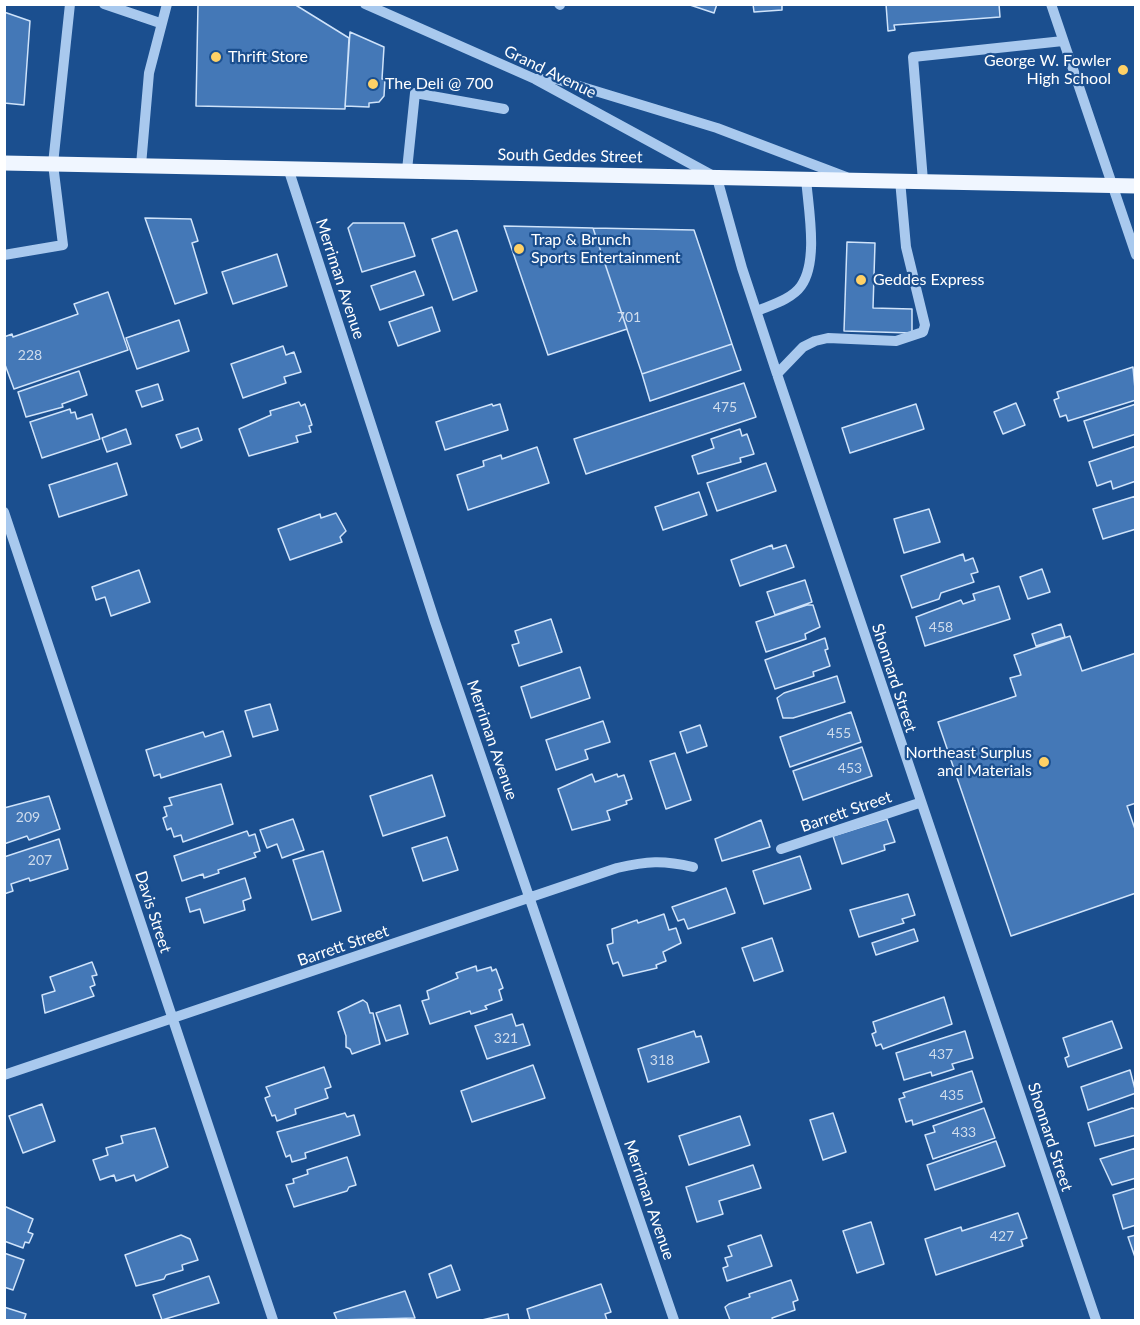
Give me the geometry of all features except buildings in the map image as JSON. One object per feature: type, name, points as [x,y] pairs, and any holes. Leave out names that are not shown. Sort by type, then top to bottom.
[{"type":"main road","name":"South Geddes Street","points":[[4,163],[1136,186]]},
{"type":"street","points":[[4,255],[63,245],[53,164],[70,4]]},
{"type":"street","points":[[104,4],[160,23]]},
{"type":"street","points":[[141,165],[149,73],[160,23],[167,4]]},
{"type":"street","name":"Grand Avenue","points":[[365,4],[386,9],[535,79],[717,178]]},
{"type":"street","points":[[1051,4],[1136,255]]},
{"type":"street","points":[[923,181],[913,57],[1063,41]]},
{"type":"street","points":[[535,79],[556,79],[717,128],[851,179]]},
{"type":"street","points":[[407,170],[415,93],[504,109]]},
{"type":"street","name":"Merriman Avenue","points":[[288,168],[435,622],[674,1320]]},
{"type":"street","name":"Shonnard Street","points":[[717,178],[756,311],[919,802],[967,935],[1096,1320]]},
{"type":"street","points":[[756,311],[787,298],[801,286],[807,272],[811,255],[806,178]]},
{"type":"street","points":[[777,374],[803,347],[814,341],[828,338],[896,341],[923,332],[925,325],[904,236],[900,180]]},
{"type":"street","name":"Davis Street","points":[[4,512],[273,1320]]},
{"type":"street","name":"Barrett Street","points":[[781,849],[919,802]]},
{"type":"street","name":"Barrett Street","points":[[4,1075],[173,1020],[617,868],[646,861],[665,861],[693,867]]},
{"type":"place","name":"Thrift Store","points":[[216,57]]},
{"type":"place","name":"George W. Fowler High School","points":[[1123,70]]},
{"type":"place","name":"The Deli @ 700","points":[[373,84]]},
{"type":"place","name":"Trap & Brunch Sports Entertainment","points":[[519,249]]},
{"type":"place","name":"Geddes Express","points":[[861,280]]},
{"type":"place","name":"Northeast Surplus and Materials","points":[[1044,762]]}]
